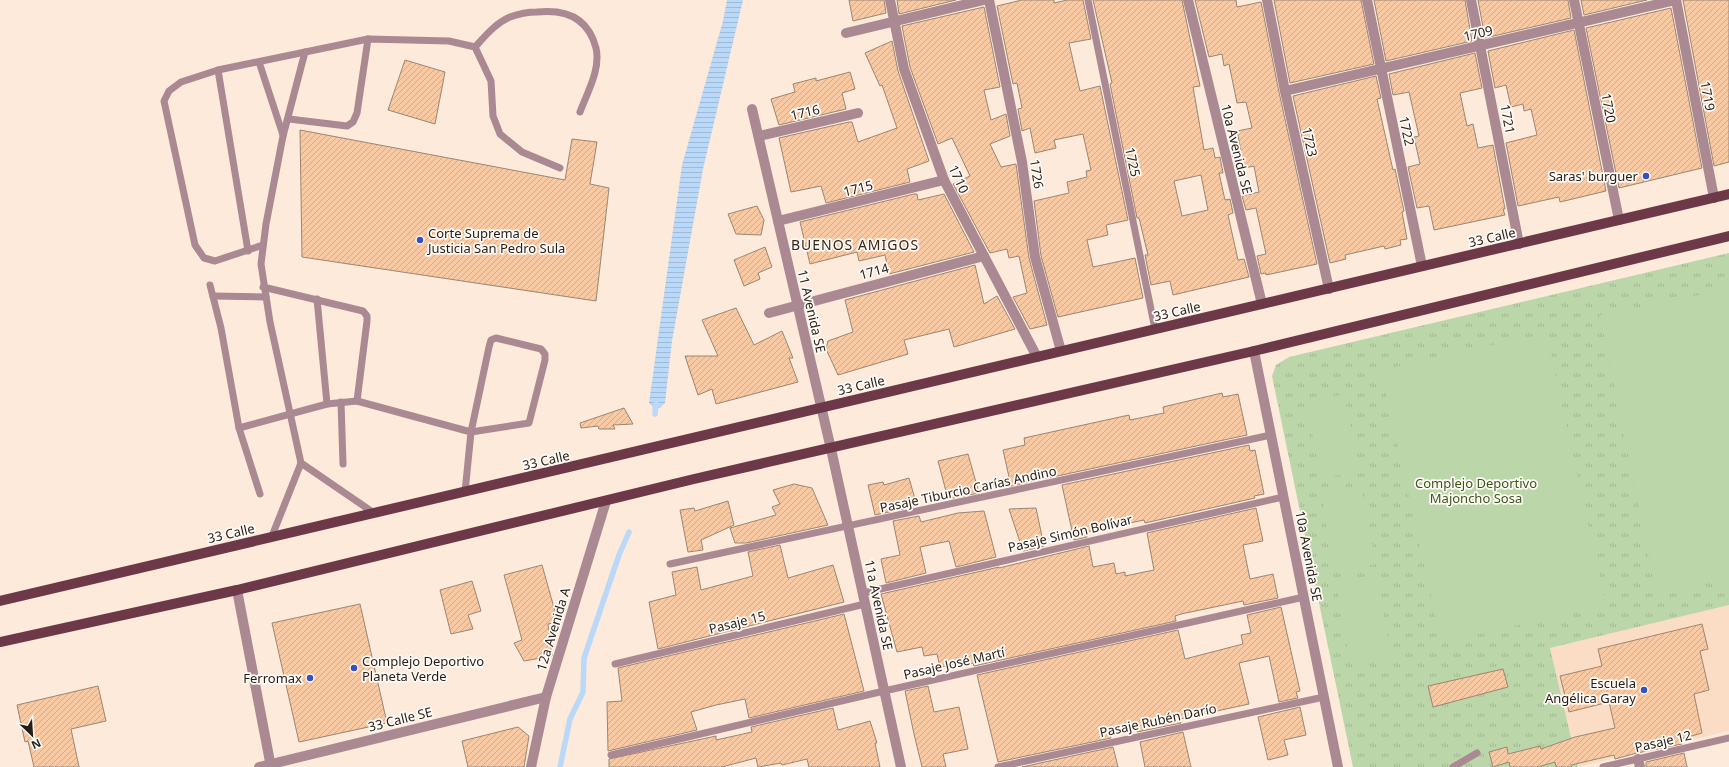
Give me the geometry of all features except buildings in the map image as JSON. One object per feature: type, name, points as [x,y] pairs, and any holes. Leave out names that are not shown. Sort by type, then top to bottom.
[{"type":"main road","name":"33 Calle","points":[[0,601],[1729,194]]},
{"type":"main road","points":[[0,642],[237,590],[606,501],[1254,351],[1729,236]]},
{"type":"street","name":"1710","points":[[890,0],[904,69],[944,180],[1037,357]]},
{"type":"street","points":[[846,33],[984,0]]},
{"type":"street","name":"1726","points":[[989,0],[1022,162],[1035,257],[1062,352]]},
{"type":"street","name":"10a Avenida SE","points":[[1188,0],[1262,304]]},
{"type":"street","name":"1723","points":[[1267,0],[1285,91],[1329,289]]},
{"type":"street","name":"1722","points":[[1367,0],[1380,69],[1422,266]]},
{"type":"street","name":"1721","points":[[1470,0],[1519,244]]},
{"type":"street","name":"1720","points":[[1574,0],[1619,220]]},
{"type":"street","name":"1709","points":[[1285,91],[1676,0]]},
{"type":"street","name":"1719","points":[[1676,0],[1714,198]]},
{"type":"street","name":"11 Avenida SE","points":[[752,109],[831,449]]},
{"type":"street","name":"1716","points":[[759,136],[858,113]]},
{"type":"street","name":"1715","points":[[778,221],[944,180]]},
{"type":"street","name":"1714","points":[[770,313],[984,256]]},
{"type":"street","name":"10a Avenida SE","points":[[1254,351],[1338,767]]},
{"type":"street","name":"11a Avenida SE","points":[[831,449],[901,767]]},
{"type":"street","name":"12a Avenida A","points":[[532,767],[546,696],[606,501]]},
{"type":"street","points":[[237,590],[271,766]]},
{"type":"street","name":"33 Calle SE","points":[[259,767],[271,766],[546,696]]},
{"type":"lane","name":"1725","points":[[1088,0],[1155,329]]},
{"type":"lane","points":[[475,47],[492,28],[511,17],[530,12],[554,10],[573,16],[587,27],[596,48],[596,70],[580,112]]},
{"type":"lane","points":[[289,119],[347,126],[353,122],[357,113],[368,39]]},
{"type":"lane","points":[[263,245],[215,261],[204,258],[195,245],[164,101],[169,92],[181,82],[218,70],[368,39],[449,42],[475,47]]},
{"type":"lane","points":[[475,47],[491,82],[493,116],[500,134],[522,152],[560,168]]},
{"type":"lane","points":[[272,536],[301,463],[263,287],[261,264],[263,245],[283,136],[289,119],[306,52]]},
{"type":"lane","points":[[259,62],[283,136]]},
{"type":"lane","points":[[218,70],[248,251]]},
{"type":"lane","points":[[210,285],[221,328],[239,428],[260,494]]},
{"type":"lane","points":[[263,287],[317,298],[363,311],[367,316],[357,401]]},
{"type":"lane","points":[[213,296],[266,297]]},
{"type":"lane","points":[[317,298],[327,404]]},
{"type":"lane","points":[[239,428],[289,413],[327,404],[357,401],[471,432],[529,423],[546,360],[545,354],[541,349],[496,338],[491,340],[471,432],[465,492]]},
{"type":"lane","points":[[341,402],[343,464]]},
{"type":"lane","name":"Pasaje Tiburcio Carías Andino","points":[[670,564],[1271,435]]},
{"type":"lane","points":[[301,463],[374,513]]},
{"type":"lane","name":"Pasaje Simón Bolívar","points":[[863,593],[1283,497]]},
{"type":"lane","name":"Pasaje José Martí","points":[[611,755],[884,691],[1304,597]]},
{"type":"lane","name":"Pasaje 15","points":[[615,664],[865,604]]},
{"type":"lane","name":"Pasaje Rubén Darío","points":[[998,767],[1324,697]]},
{"type":"lane","name":"Pasaje 12","points":[[1603,767],[1639,763],[1729,738]]},
{"type":"lane","points":[[1453,767],[1477,753]]},
{"type":"shaded area","name":"Escuela Angélica Garay","points":[[1729,605],[1729,731],[1578,767],[1550,648]]},
{"type":"green space","name":"Complejo Deportivo Majoncho Sosa","points":[[1729,253],[1729,605],[1550,648],[1578,767],[1353,767],[1272,376],[1276,365],[1289,357]]},
{"type":"green space","points":[[1729,289],[1729,579],[1656,594],[1600,315]]},
{"type":"green space","points":[[1546,333],[1606,606],[1441,642],[1381,370]]},
{"type":"green space","points":[[1344,394],[1360,471],[1321,479],[1306,402]]},
{"type":"green space","points":[[1361,485],[1376,564],[1335,571],[1321,493]]},
{"type":"green space","points":[[1377,577],[1391,656],[1350,663],[1336,584]]},
{"type":"water","points":[[727,0],[743,0],[703,169],[672,341],[665,403],[661,407],[655,409],[649,403],[682,165],[723,21]]},
{"type":"waterway","points":[[655,414],[656,403]]},
{"type":"waterway","points":[[560,767],[570,719],[583,692],[584,658],[619,555],[629,532]]},
{"type":"place","name":"Saras' burguer","points":[[1646,176]]},
{"type":"place","name":"Corte Suprema de Justicia San Pedro Sula","points":[[420,240]]},
{"type":"place","name":"Complejo Deportivo Planeta Verde","points":[[354,668]]},
{"type":"place","name":"Ferromax","points":[[310,678]]},
{"type":"place","name":"Escuela Angélica Garay","points":[[1644,690]]},
{"type":"district","name":"BUENOS AMIGOS","points":[[855,244]]}]
